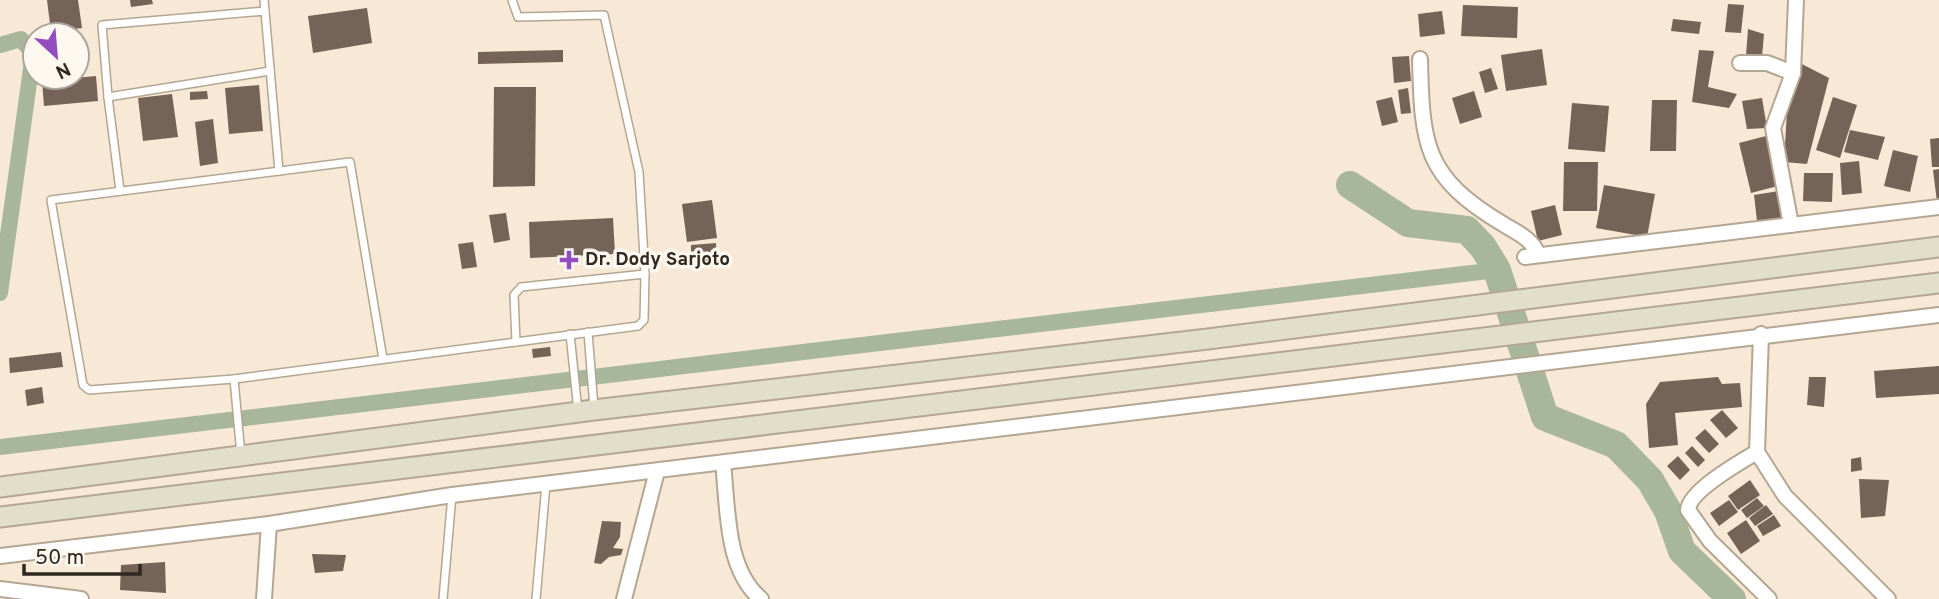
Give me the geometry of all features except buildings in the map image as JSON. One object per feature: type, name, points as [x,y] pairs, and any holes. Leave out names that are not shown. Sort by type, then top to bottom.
[{"type":"main road","points":[[0,487],[586,411],[1939,247]]},
{"type":"main road","points":[[0,517],[1939,283]]},
{"type":"street","points":[[1791,225],[1773,128],[1793,73],[1796,0]]},
{"type":"street","points":[[1420,59],[1424,138],[1442,174],[1471,205],[1526,238],[1532,256],[1939,207]]},
{"type":"street","points":[[1740,62],[1767,62],[1793,73]]},
{"type":"street","points":[[0,556],[269,524],[452,495],[1516,368],[1761,334],[1939,315]]},
{"type":"street","points":[[1761,334],[1756,452],[1785,496],[1888,599]]},
{"type":"street","points":[[1756,452],[1718,477],[1691,500],[1688,510],[1710,541],[1769,599]]},
{"type":"street","points":[[723,463],[737,565],[748,588],[761,599]]},
{"type":"street","points":[[624,599],[657,471]]},
{"type":"street","points":[[264,599],[269,524]]},
{"type":"street","points":[[0,589],[81,599]]},
{"type":"lane","points":[[264,0],[279,171]]},
{"type":"lane","points":[[383,359],[350,162],[51,200],[83,385],[95,390],[234,379],[516,342],[641,324],[644,320],[645,274],[639,172],[604,15],[518,17],[512,0]]},
{"type":"lane","points":[[120,191],[107,97],[102,25],[265,11]]},
{"type":"lane","points":[[107,97],[270,71]]},
{"type":"lane","points":[[516,342],[514,295],[521,287],[645,274]]},
{"type":"lane","points":[[586,411],[590,390],[588,332]]},
{"type":"lane","points":[[570,334],[579,390],[586,411]]},
{"type":"lane","points":[[234,379],[242,457]]},
{"type":"lane","points":[[536,599],[546,484]]},
{"type":"lane","points":[[443,599],[452,495]]},
{"type":"waterway","points":[[0,45],[21,39],[33,54],[0,293]]},
{"type":"waterway","points":[[1350,185],[1408,223],[1467,230],[1483,247],[1497,270],[1545,417],[1616,445],[1650,480],[1668,511],[1682,551],[1732,599]]},
{"type":"waterway","points":[[0,447],[1497,270]]},
{"type":"place","name":"Dr. Dody Sarjoto","points":[[569,260]]}]
